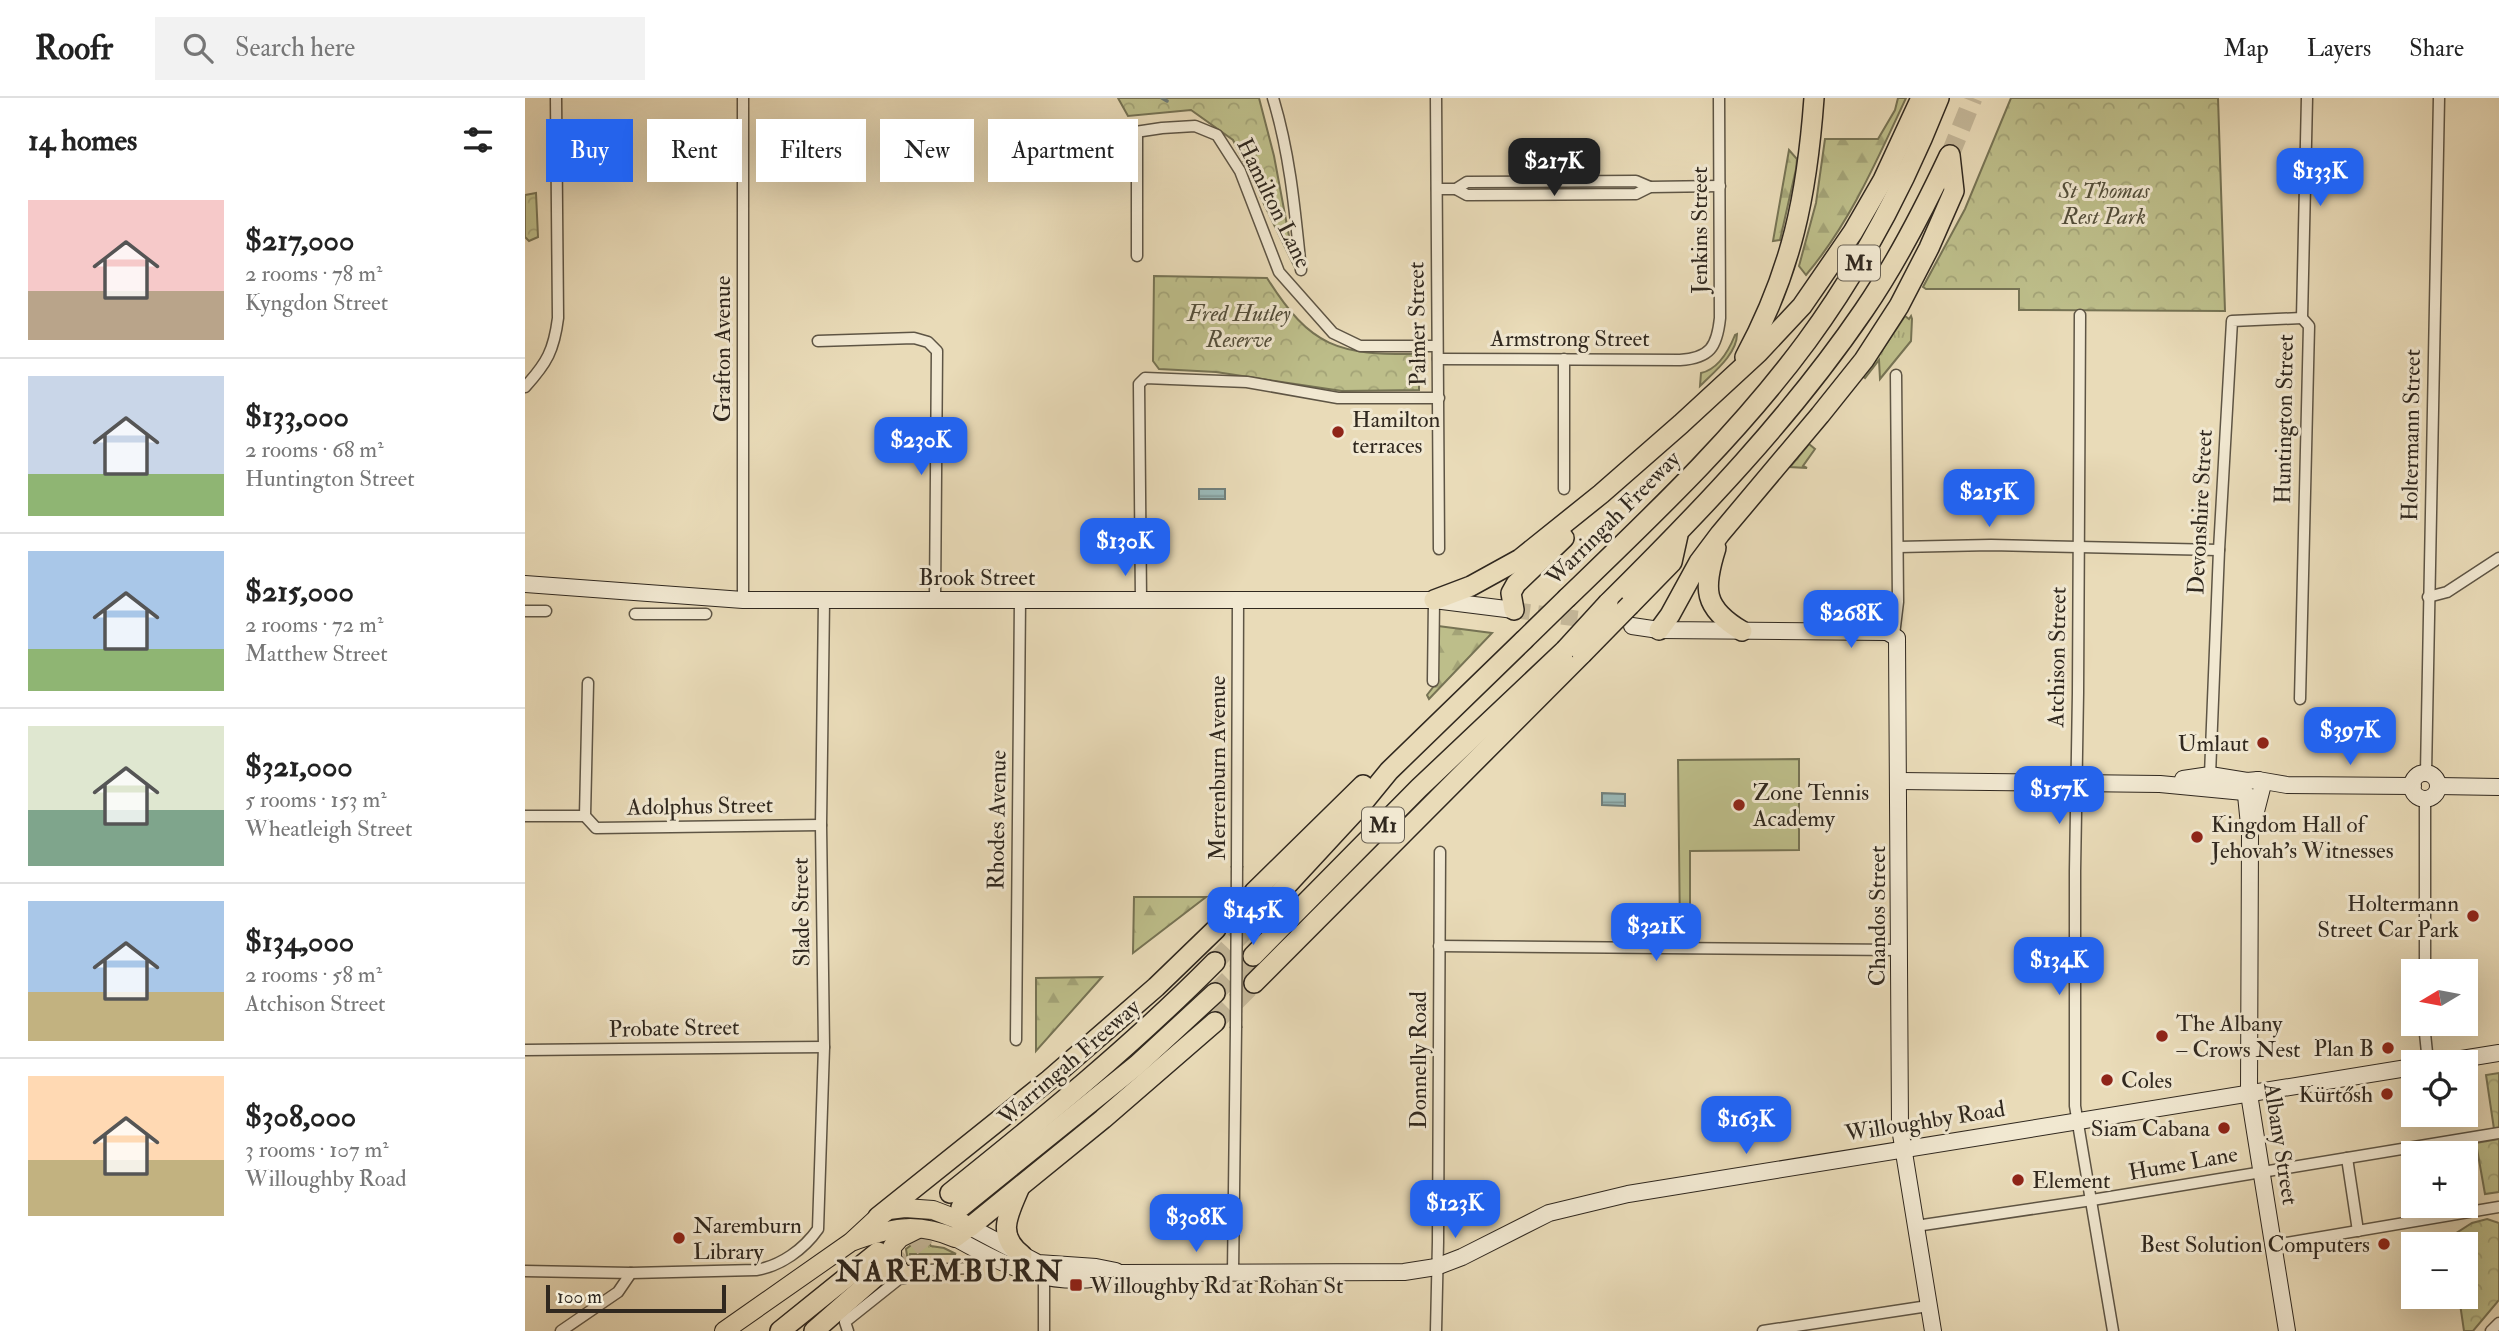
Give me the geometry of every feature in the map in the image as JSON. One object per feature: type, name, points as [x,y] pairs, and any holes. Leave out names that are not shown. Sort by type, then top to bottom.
[{"type":"highway","points":[[1718,391],[1745,357],[1784,271],[1804,192],[1814,98]]},
{"type":"highway","points":[[1434,600],[1471,586],[1508,567],[1601,494],[1718,391],[1777,334],[1801,306],[1853,232],[1882,180],[1921,98]]},
{"type":"highway","name":"Warringah Freeway","points":[[1254,922],[1389,771],[1647,521],[1725,440],[1807,341],[1873,240],[1898,192],[1939,98]]},
{"type":"highway","name":"M1","points":[[1253,956],[1419,788],[1574,652],[1608,603],[1678,534],[1758,445],[1836,349],[1893,264],[1930,198],[1950,155],[1954,191],[1899,306],[1864,360],[1821,415],[1720,534]]},
{"type":"highway","points":[[1514,610],[1511,593],[1516,584],[1596,508],[1601,494]]},
{"type":"highway","points":[[1254,983],[1574,652],[1630,605],[1672,562],[1678,534]]},
{"type":"highway","points":[[1659,630],[1699,562],[1720,534]]},
{"type":"highway","points":[[1720,534],[1709,572],[1708,597],[1717,614],[1742,631]]},
{"type":"highway","points":[[1254,892],[1373,775],[1389,771]]},
{"type":"highway","points":[[878,1217],[1049,1080],[1156,987],[1216,929]]},
{"type":"highway","name":"Warringah Freeway","points":[[1215,962],[1151,1024],[956,1200],[1137,1065],[1215,993]]},
{"type":"highway","points":[[963,1232],[1215,1022]]},
{"type":"highway","points":[[1019,1188],[1006,1227],[1011,1245],[1023,1255]]},
{"type":"highway","points":[[780,1331],[890,1264]]},
{"type":"highway","points":[[814,1331],[890,1264]]},
{"type":"main road","name":"Brook Street","points":[[525,584],[743,600],[1434,600],[1514,610]]},
{"type":"main road","points":[[1632,626],[1659,630],[1887,632],[1894,635]]},
{"type":"main road","name":"Chandos Street","points":[[1894,635],[1899,649],[1900,1128],[1933,1331]]},
{"type":"main road","points":[[2426,773],[2434,777],[2438,786],[2434,795],[2425,799],[2416,795],[2413,786],[2417,777],[2426,773]]},
{"type":"main road","points":[[2160,784],[2210,775],[2253,789]]},
{"type":"main road","points":[[1899,781],[2160,784],[2253,789],[2287,785],[2413,786]]},
{"type":"main road","points":[[2438,786],[2499,787]]},
{"type":"main road","name":"Albany Street","points":[[2253,789],[2250,835],[2249,1094],[2287,1331]]},
{"type":"main road","points":[[2478,1056],[2499,1053]]},
{"type":"main road","name":"Willoughby Road","points":[[724,1331],[851,1242],[878,1217],[893,1209],[922,1209],[945,1214],[982,1253],[1023,1272],[1045,1271],[1098,1278],[1122,1273],[1404,1272],[1436,1267],[1462,1257],[1538,1217],[1628,1194],[2401,1069]]},
{"type":"main road","points":[[890,1264],[892,1247],[899,1238],[921,1227]]},
{"type":"main road","name":"Willoughby Road","points":[[851,1242],[893,1228],[921,1227],[963,1232],[1023,1255],[1045,1271]]},
{"type":"street","points":[[525,387],[548,358],[558,318],[556,98]]},
{"type":"street","name":"Grafton Avenue","points":[[743,98],[743,600]]},
{"type":"street","points":[[1273,98],[1285,135],[1301,270]]},
{"type":"street","name":"Palmer Street","points":[[1436,98],[1439,549]]},
{"type":"street","name":"Jenkins Street","points":[[1702,356],[1716,341],[1720,318],[1719,98]]},
{"type":"street","name":"Huntington Street","points":[[2300,699],[2309,326],[2302,318],[2307,98]]},
{"type":"street","name":"Holtermann Street","points":[[2426,773],[2439,98]]},
{"type":"street","name":"Hamilton Lane","points":[[1138,133],[1195,126],[1217,135],[1240,172],[1279,272],[1333,333],[1360,346],[1437,346]]},
{"type":"street","points":[[1437,189],[1456,189],[1467,183],[1636,181],[1650,187],[1720,186]]},
{"type":"street","points":[[1137,182],[1137,256]]},
{"type":"street","name":"Atchison Street","points":[[2080,315],[2075,1051],[2077,1122],[2113,1331]]},
{"type":"street","name":"Devonshire Street","points":[[2210,775],[2232,321],[2302,318]]},
{"type":"street","points":[[818,341],[914,338],[933,346],[938,359],[935,600]]},
{"type":"street","name":"Armstrong Street","points":[[1438,359],[1680,360],[1702,356]]},
{"type":"street","points":[[1564,359],[1564,489]]},
{"type":"street","name":"Chandos Street","points":[[1894,635],[1898,602],[1896,374]]},
{"type":"street","points":[[1141,600],[1139,384],[1145,377],[1247,382],[1338,398],[1439,398]]},
{"type":"street","points":[[1898,547],[1991,545],[2219,550]]},
{"type":"street","points":[[2428,597],[2447,592],[2499,558]]},
{"type":"street","points":[[665,613],[668,595]]},
{"type":"street","name":"Rhodes Avenue","points":[[1016,1040],[1020,600]]},
{"type":"street","name":"Merrenburn Avenue","points":[[1233,1272],[1238,600]]},
{"type":"street","points":[[1433,681],[1434,600]]},
{"type":"street","name":"Slade Street","points":[[631,1273],[769,1268],[806,1244],[818,1229],[824,1047],[821,825],[824,601]]},
{"type":"street","points":[[525,611],[546,611]]},
{"type":"street","points":[[635,614],[706,614]]},
{"type":"street","points":[[585,816],[588,682]]},
{"type":"street","points":[[2425,799],[2425,959]]},
{"type":"street","name":"Adolphus Street","points":[[525,816],[585,816],[596,828],[821,825]]},
{"type":"street","name":"Donnelly Road","points":[[1436,1331],[1440,852]]},
{"type":"street","points":[[1439,946],[1899,950]]},
{"type":"street","name":"Probate Street","points":[[525,1050],[824,1047]]},
{"type":"street","name":"Hume Lane","points":[[1916,1226],[2499,1133]]},
{"type":"street","points":[[2347,1158],[2358,1231]]},
{"type":"street","points":[[2274,1245],[2499,1208]]},
{"type":"street","points":[[848,1331],[845,1322],[890,1264],[912,1270],[970,1268],[982,1253]]},
{"type":"street","points":[[525,1271],[631,1273]]},
{"type":"street","points":[[1044,1331],[1045,1271]]},
{"type":"street","points":[[561,1331],[618,1292],[631,1273]]},
{"type":"street","points":[[1763,1331],[1928,1306]]},
{"type":"street","points":[[2491,1331],[2499,1323]]},
{"type":"green space","points":[[1118,98],[1259,98],[1274,156],[1295,268],[1233,140],[1191,110],[1128,116]]},
{"type":"green space","points":[[1898,98],[1906,98],[1862,190],[1836,234],[1806,275],[1799,266],[1816,203],[1825,139],[1878,139],[1895,110]]},
{"type":"green space","name":"St Thomas Rest Park","points":[[2011,98],[2218,98],[2225,311],[2019,310],[2019,289],[1923,287],[1965,209]]},
{"type":"green space","points":[[1789,150],[1797,159],[1796,169],[1780,240],[1773,241]]},
{"type":"green space","points":[[536,193],[538,237],[529,241],[525,237],[525,195]]},
{"type":"green space","name":"Fred Hutley Reserve","points":[[1154,276],[1267,278],[1298,320],[1329,343],[1367,352],[1419,354],[1419,390],[1342,391],[1216,372],[1159,369],[1153,361]]},
{"type":"green space","points":[[1905,316],[1909,319],[1911,316],[1912,319],[1911,341],[1880,379],[1879,360],[1865,378],[1861,375],[1874,356],[1881,352]]},
{"type":"green space","points":[[1737,334],[1729,356],[1700,386],[1701,373],[1718,363]]},
{"type":"green space","points":[[1809,444],[1815,449],[1803,466],[1807,468],[1790,467]]},
{"type":"green space","points":[[1438,626],[1492,633],[1429,699],[1427,695],[1437,682]]},
{"type":"green space","name":"Zone Tennis Academy","points":[[1799,759],[1799,850],[1690,851],[1690,932],[1680,932],[1678,760]]},
{"type":"green space","points":[[1134,897],[1206,897],[1133,953]]},
{"type":"green space","points":[[1102,977],[1036,1051],[1036,978]]},
{"type":"green space","points":[[2499,1073],[2499,1128],[2494,1129],[2486,1075]]},
{"type":"green space","points":[[2499,1139],[2499,1192],[2485,1194],[2478,1143]]},
{"type":"green space","points":[[2487,1219],[2499,1223],[2499,1300],[2473,1331],[2464,1331],[2461,1309],[2478,1309],[2478,1232],[2458,1232],[2472,1223]]},
{"type":"green space","points":[[914,1243],[929,1243],[956,1254],[910,1254],[908,1262],[906,1249]]},
{"type":"water","points":[[1199,489],[1225,489],[1225,499],[1199,499]]},
{"type":"water","points":[[1602,793],[1625,794],[1625,806],[1602,805]]},
{"type":"waterway","points":[[1162,98],[1167,101]]},
{"type":"tunnel","points":[[1950,155],[1973,98]]},
{"type":"tunnel","points":[[1514,610],[1602,622]]},
{"type":"tunnel","points":[[1216,929],[1254,892]]},
{"type":"tunnel","points":[[1215,962],[1253,922]]},
{"type":"tunnel","points":[[1215,993],[1253,956]]},
{"type":"tunnel","points":[[1215,1022],[1254,983]]},
{"type":"tunnel","points":[[889,1265],[944,1221]]},
{"type":"place","name":"Hamilton terraces","points":[[1338,432]]},
{"type":"place","name":"Umlaut","points":[[2263,743]]},
{"type":"place","name":"Zone Tennis Academy","points":[[1739,805]]},
{"type":"place","name":"Kingdom Hall of Jehovah's Witnesses","points":[[2197,837]]},
{"type":"place","name":"Holtermann Street Car Park","points":[[2473,916]]},
{"type":"place","name":"The Albany – Crows Nest","points":[[2162,1036]]},
{"type":"place","name":"Plan B","points":[[2388,1048]]},
{"type":"place","name":"Coles","points":[[2107,1080]]},
{"type":"place","name":"Kürtősh","points":[[2387,1094]]},
{"type":"place","name":"Siam Cabana","points":[[2224,1128]]},
{"type":"place","name":"Element","points":[[2018,1180]]},
{"type":"place","name":"Naremburn Library","points":[[679,1238]]},
{"type":"place","name":"Best Solution Computers","points":[[2384,1244]]},
{"type":"place","name":"Willoughby Rd at Rohan St","points":[[1076,1285]]},
{"type":"district","name":"NAREMBURN","points":[[950,1271]]}]
